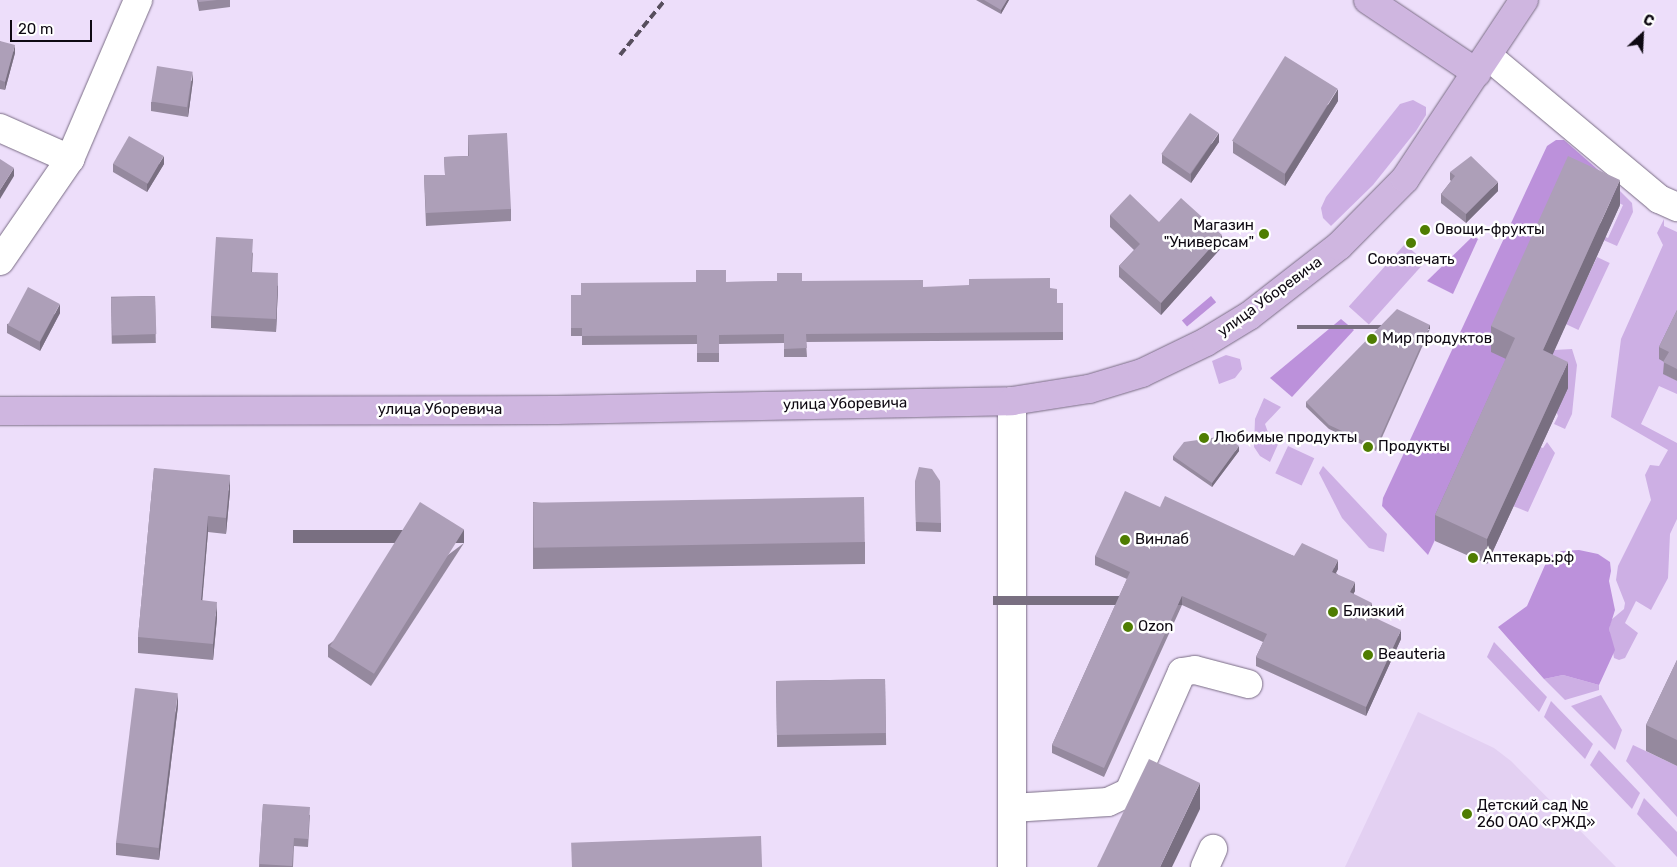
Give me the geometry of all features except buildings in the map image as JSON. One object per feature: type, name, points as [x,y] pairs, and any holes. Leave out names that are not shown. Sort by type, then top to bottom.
[{"type":"main road","points":[[1368,0],[1483,65]]},
{"type":"main road","name":"улица Уборевича","points":[[0,410],[557,410],[1012,401],[1089,389],[1142,373],[1206,342],[1249,316],[1339,246],[1405,179],[1483,65],[1524,0]]},
{"type":"street","points":[[0,261],[70,158],[138,0]]},
{"type":"street","points":[[1483,65],[1659,199],[1677,207]]},
{"type":"street","points":[[0,128],[70,158]]},
{"type":"street","points":[[1012,401],[1012,867]]},
{"type":"street","points":[[1012,808],[1108,802],[1129,792],[1182,672],[1195,670],[1248,684]]},
{"type":"shaded area","points":[[1413,100],[1426,107],[1426,115],[1416,131],[1373,185],[1331,226],[1323,218],[1321,208],[1326,197],[1400,104]]},
{"type":"shaded area","points":[[1556,140],[1564,140],[1604,175],[1428,555],[1382,506],[1383,498],[1547,146]]},
{"type":"shaded area","points":[[1604,175],[1632,203],[1633,212],[1617,246],[1601,239],[1603,236],[1608,238],[1623,205],[1594,191]]},
{"type":"shaded area","points":[[1664,219],[1664,226],[1677,232],[1677,323],[1664,374],[1677,381],[1677,394],[1659,386],[1641,424],[1677,443],[1677,519],[1670,534],[1668,578],[1651,610],[1636,601],[1625,623],[1638,633],[1625,658],[1619,660],[1614,658],[1609,629],[1611,620],[1624,609],[1625,603],[1616,580],[1618,566],[1651,500],[1645,475],[1650,465],[1659,466],[1668,450],[1611,417],[1621,339],[1663,245],[1657,233]]},
{"type":"shaded area","points":[[1473,236],[1478,239],[1453,294],[1427,281]]},
{"type":"shaded area","points":[[1405,244],[1425,262],[1369,324],[1349,306]]},
{"type":"shaded area","points":[[1597,257],[1610,263],[1578,330],[1566,324]]},
{"type":"shaded area","points":[[1211,296],[1216,302],[1187,327],[1182,320]]},
{"type":"shaded area","points":[[1341,319],[1354,330],[1292,397],[1270,378]]},
{"type":"shaded area","points":[[1572,349],[1577,365],[1572,414],[1565,429],[1554,424],[1558,416],[1543,376],[1554,350]]},
{"type":"shaded area","points":[[1226,355],[1240,359],[1242,369],[1235,378],[1219,384],[1212,361]]},
{"type":"shaded area","points":[[1264,398],[1281,407],[1265,424],[1270,438],[1279,442],[1270,462],[1260,456],[1254,447],[1255,419]]},
{"type":"shaded area","points":[[1547,442],[1555,453],[1528,512],[1513,506],[1540,447],[1543,448]]},
{"type":"shaded area","points":[[1288,446],[1314,458],[1302,485],[1275,473]]},
{"type":"shaded area","points":[[1323,466],[1387,534],[1384,552],[1369,548],[1342,518],[1319,473]]},
{"type":"shaded area","points":[[1579,550],[1598,554],[1610,562],[1609,581],[1615,610],[1609,629],[1615,650],[1599,685],[1563,675],[1544,679],[1498,627],[1527,606],[1549,556],[1561,551]]},
{"type":"shaded area","points":[[1494,642],[1547,697],[1539,712],[1487,657]]},
{"type":"shaded area","points":[[1563,675],[1599,685],[1599,690],[1565,700],[1544,679]]},
{"type":"shaded area","points":[[1601,695],[1622,730],[1615,750],[1571,706]]},
{"type":"shaded area","points":[[1551,701],[1593,744],[1585,759],[1544,717]]},
{"type":"shaded area","name":"Детский сад № 260 ОАО «РЖД»","points":[[1418,712],[1494,748],[1511,761],[1616,867],[1345,867]]},
{"type":"shaded area","points":[[1633,745],[1677,766],[1677,817],[1626,761]]},
{"type":"shaded area","points":[[1599,750],[1640,793],[1632,809],[1590,765]]},
{"type":"shaded area","points":[[1644,798],[1677,832],[1677,857],[1637,814]]},
{"type":"railway","points":[[620,55],[665,0]]},
{"type":"place","name":"Овощи-фрукты","points":[[1425,230]]},
{"type":"place","name":"Магазин \"Универсам\"","points":[[1264,234]]},
{"type":"place","name":"Союзпечать","points":[[1411,243]]},
{"type":"place","name":"Мир продуктов","points":[[1372,339]]},
{"type":"place","name":"Любимые продукты","points":[[1204,438]]},
{"type":"place","name":"Продукты","points":[[1368,447]]},
{"type":"place","name":"Винлаб","points":[[1125,540]]},
{"type":"place","name":"Аптекарь.рф","points":[[1473,558]]},
{"type":"place","name":"Близкий","points":[[1333,612]]},
{"type":"place","name":"Ozon","points":[[1128,627]]},
{"type":"place","name":"Beauteria","points":[[1368,655]]},
{"type":"place","name":"Детский сад № 260 ОАО «РЖД»","points":[[1467,814]]}]
